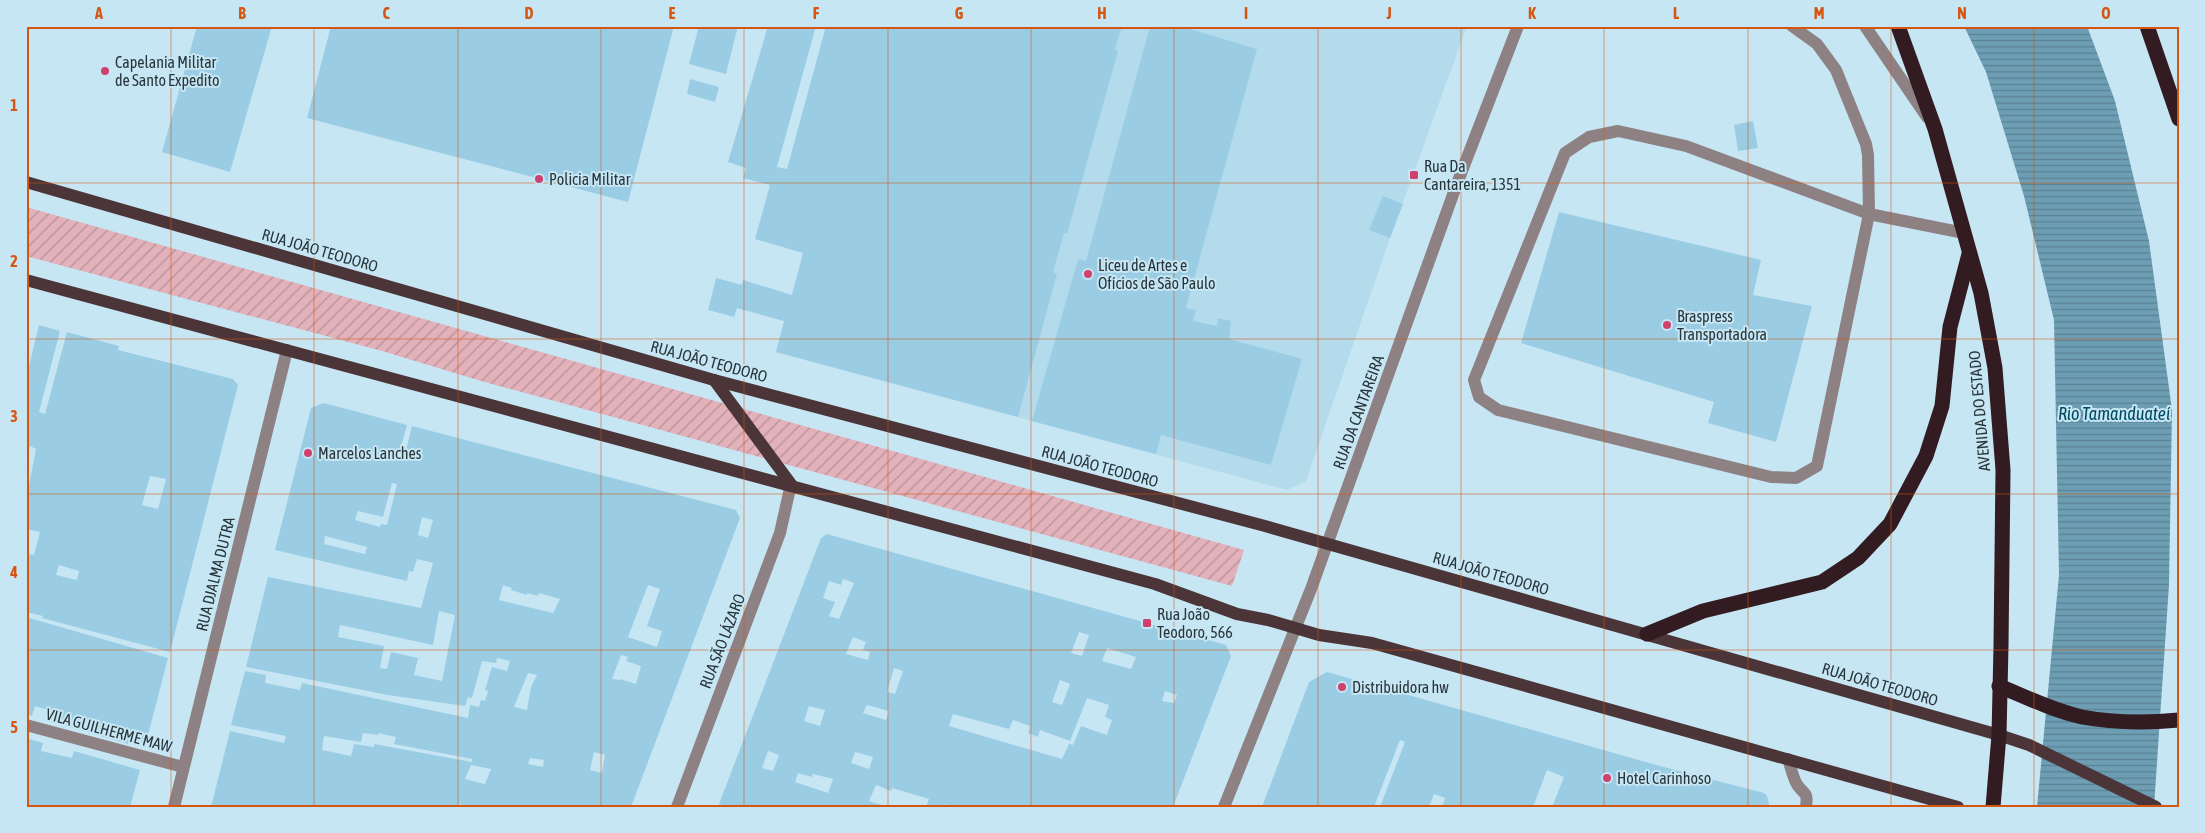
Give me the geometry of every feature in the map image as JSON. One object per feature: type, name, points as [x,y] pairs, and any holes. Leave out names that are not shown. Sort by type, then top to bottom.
[{"type":"highway","name":"AVENIDA DO ESTADO","points":[[1898,26],[1934,129],[1970,253],[1981,293],[1995,368],[2001,452],[2002,646],[1999,686],[1999,734],[1993,807]]},
{"type":"highway","points":[[2147,26],[2179,119]]},
{"type":"highway","points":[[1647,634],[1703,611],[1822,582],[1858,558],[1890,524],[1926,456],[1942,406],[1950,327],[1970,253]]},
{"type":"highway","points":[[1999,686],[2044,705],[2081,717],[2111,721],[2148,722],[2179,720]]},
{"type":"main road","name":"RUA JOÃO TEODORO","points":[[26,182],[714,380],[1327,544],[1999,734],[2029,746],[2156,807]]},
{"type":"main road","points":[[26,280],[791,484],[1155,584],[1238,614],[1319,635],[1372,644],[1958,807]]},
{"type":"main road","points":[[714,380],[791,484]]},
{"type":"street","name":"RUA DA CANTAREIRA","points":[[1224,807],[1348,489],[1455,189],[1518,26]]},
{"type":"street","points":[[1792,26],[1817,44],[1836,70],[1866,144],[1868,155],[1869,214],[1817,466],[1796,478],[1771,477],[1498,410],[1479,397],[1474,380],[1565,152],[1589,137],[1618,131],[1686,146],[1869,214],[1964,233]]},
{"type":"street","points":[[1865,26],[1934,129]]},
{"type":"street","name":"RUA DJALMA DUTRA","points":[[174,807],[287,350]]},
{"type":"street","name":"RUA SÃO LÁZARO","points":[[677,807],[780,533],[791,484]]},
{"type":"street","name":"VILA GUILHERME MAW","points":[[26,725],[183,767]]},
{"type":"street","points":[[1788,759],[1798,786],[1804,790],[1807,798],[1806,807]]},
{"type":"shaded area","name":"Liceu de Artes e Ofícios de São Paulo","points":[[866,26],[1467,26],[1390,238],[1306,481],[1287,490],[776,352]]},
{"type":"shaded area","points":[[26,207],[1244,550],[1232,586],[481,381],[382,351],[26,256]]},
{"type":"water","name":"Rio Tamanduateí","points":[[1964,26],[2087,26],[2115,101],[2149,241],[2172,410],[2169,585],[2154,807],[2037,807],[2059,575],[2054,320],[2024,196],[1986,72]]},
{"type":"building","points":[[197,26],[272,26],[230,172],[162,152]]},
{"type":"building","points":[[331,26],[674,26],[628,202],[307,118]]},
{"type":"building","points":[[699,26],[738,26],[726,74],[689,64]]},
{"type":"building","points":[[768,26],[816,26],[777,167],[787,169],[826,26],[1122,26],[1115,49],[1118,51],[1067,234],[1064,233],[1053,272],[1057,274],[1018,417],[776,352],[784,321],[737,308],[734,317],[708,310],[716,278],[742,285],[743,280],[792,295],[803,253],[755,239],[770,185],[743,178],[746,168],[728,162]]},
{"type":"building","points":[[1150,26],[1180,26],[1257,49],[1186,308],[1196,310],[1193,321],[1217,326],[1218,318],[1231,321],[1229,339],[1302,359],[1271,465],[1161,435],[1156,454],[1032,421],[1078,259],[1086,261]]},
{"type":"building","points":[[690,79],[719,87],[715,102],[687,94]]},
{"type":"building","points":[[1753,121],[1758,148],[1738,151],[1734,125]]},
{"type":"building","points":[[1383,196],[1403,204],[1390,238],[1369,230]]},
{"type":"building","name":"Braspress Transportadora","points":[[1559,212],[1761,260],[1753,295],[1812,306],[1776,442],[1708,423],[1714,402],[1521,343]]},
{"type":"building","points":[[39,325],[60,331],[39,412],[45,414],[67,332],[119,346],[118,350],[233,379],[238,385],[170,652],[26,612],[26,554],[34,555],[40,532],[26,529],[26,500],[36,449],[30,446],[26,458],[26,379]],"holes":[[[150,476],[166,479],[158,509],[142,505]],[[59,565],[79,571],[77,580],[56,575]]]},
{"type":"building","points":[[324,403],[407,425],[398,457],[404,459],[412,426],[736,510],[740,518],[631,807],[471,807],[459,804],[458,807],[211,807],[230,731],[284,743],[286,736],[231,725],[245,671],[266,675],[265,683],[300,690],[302,683],[468,718],[470,705],[479,707],[481,700],[485,701],[488,691],[485,690],[492,667],[507,671],[510,661],[497,658],[496,663],[482,661],[472,698],[468,697],[465,706],[388,695],[246,667],[268,577],[421,608],[433,563],[417,559],[413,572],[409,571],[407,581],[275,550],[311,408]],"holes":[[[392,483],[397,484],[387,525],[381,524],[380,527],[355,520],[358,511],[383,517]],[[422,517],[433,520],[428,538],[418,535]],[[325,536],[367,547],[365,554],[324,544]],[[503,585],[512,588],[511,590],[527,595],[527,593],[538,596],[539,593],[560,599],[553,613],[499,600]],[[648,585],[660,589],[647,626],[662,631],[657,647],[628,637]],[[439,611],[455,615],[442,681],[414,675],[418,658],[391,652],[387,669],[380,668],[384,646],[338,637],[340,625],[433,645]],[[621,655],[628,657],[626,661],[641,666],[636,684],[620,679],[612,679]],[[528,673],[537,675],[531,687],[527,710],[514,707]],[[363,733],[378,735],[378,733],[396,737],[394,744],[472,759],[472,762],[374,744],[374,747],[354,744],[351,756],[322,750],[324,736],[361,742]],[[594,752],[605,755],[602,773],[590,770]],[[530,758],[544,760],[543,767],[528,764]],[[471,765],[491,769],[485,784],[465,779]]]},
{"type":"building","points":[[827,534],[1226,645],[1231,656],[1173,807],[953,807],[946,804],[944,807],[926,807],[929,799],[892,788],[891,791],[876,785],[869,801],[888,807],[728,807],[719,804],[821,538]],"holes":[[[843,579],[854,583],[839,619],[829,616],[835,602],[823,598],[829,581],[841,585]],[[1079,632],[1089,635],[1082,656],[1071,653]],[[853,637],[866,642],[863,650],[870,652],[868,660],[846,654]],[[1107,648],[1136,657],[1131,669],[1102,661]],[[894,668],[903,671],[895,694],[887,692]],[[1060,680],[1070,684],[1062,705],[1052,702]],[[1165,691],[1177,695],[1174,703],[1162,701]],[[1087,698],[1109,705],[1105,717],[1112,720],[1107,735],[1081,726],[1073,745],[1069,744],[1062,759],[949,726],[953,714],[1009,729],[1013,720],[1030,726],[1028,733],[1038,737],[1040,730],[1070,741]],[[867,705],[889,711],[886,720],[863,713]],[[809,706],[825,710],[820,726],[804,721]],[[768,751],[779,755],[773,771],[762,768]],[[855,752],[873,757],[869,769],[851,763]],[[798,773],[812,777],[813,774],[833,779],[828,793],[795,782]]]},
{"type":"building","points":[[26,617],[168,658],[146,743],[129,739],[128,744],[57,723],[61,714],[35,706],[32,716],[26,714]]},
{"type":"building","points":[[1327,672],[1660,766],[1764,793],[1769,804],[1768,807],[1552,807],[1564,777],[1547,770],[1533,807],[1442,807],[1445,798],[1434,794],[1429,807],[1380,807],[1405,742],[1400,740],[1374,807],[1262,807],[1309,682]]},
{"type":"building","points":[[26,738],[43,743],[41,751],[72,758],[74,751],[140,770],[130,807],[26,807],[28,772],[26,772]]},
{"type":"place","name":"Capelania Militar de Santo Expedito","points":[[105,71]]},
{"type":"place","name":"Rua Da Cantareira, 1351","points":[[1414,175]]},
{"type":"place","name":"Policia Militar","points":[[539,179]]},
{"type":"place","name":"Liceu de Artes e Ofícios de São Paulo","points":[[1088,274]]},
{"type":"place","name":"Braspress Transportadora","points":[[1667,325]]},
{"type":"place","name":"Marcelos Lanches","points":[[308,453]]},
{"type":"place","name":"Rua João Teodoro, 566","points":[[1147,623]]},
{"type":"place","name":"Distribuidora hw","points":[[1342,687]]},
{"type":"place","name":"Hotel Carinhoso","points":[[1607,778]]}]
